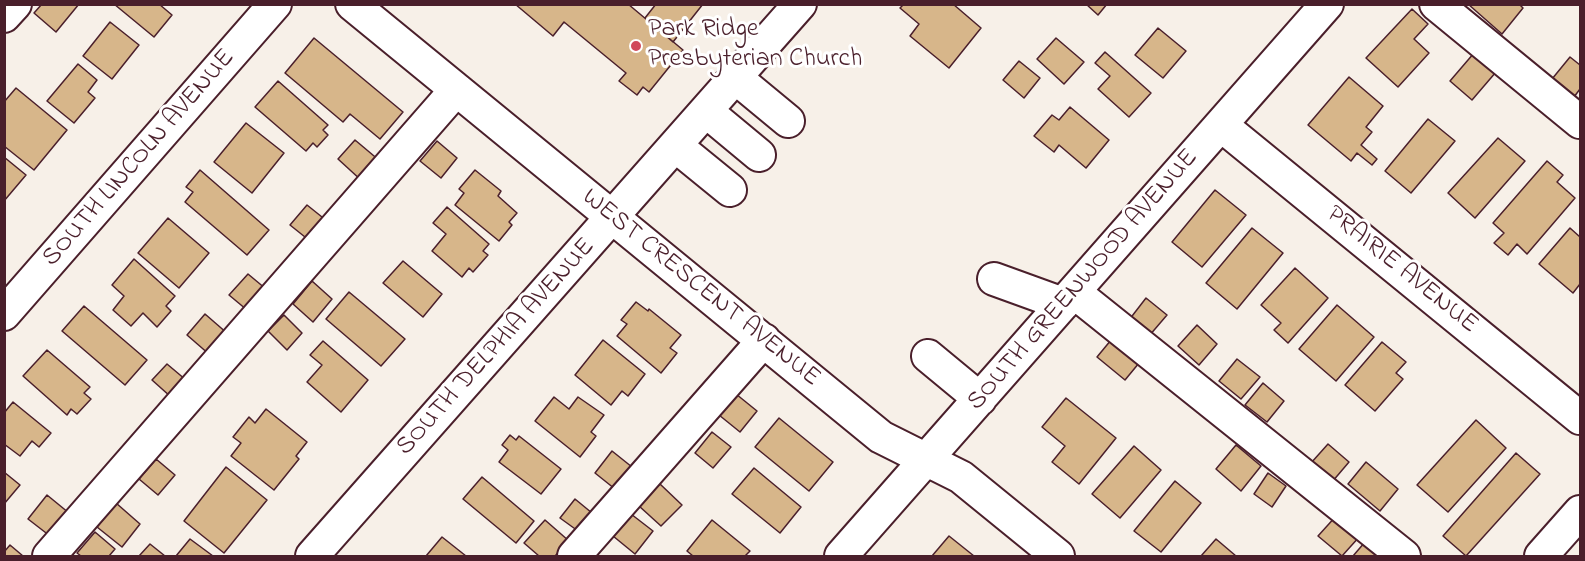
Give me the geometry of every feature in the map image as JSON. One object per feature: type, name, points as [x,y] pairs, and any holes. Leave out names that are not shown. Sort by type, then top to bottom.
[{"type":"street","points":[[4,16],[15,4]]},
{"type":"street","name":"SOUTH LINCOLN AVENUE","points":[[4,314],[274,4]]},
{"type":"street","name":"WEST CRESCENT AVENUE","points":[[352,4],[881,437],[961,477],[1058,556]]},
{"type":"street","name":"SOUTH DELPHIA AVENUE","points":[[312,556],[800,4]]},
{"type":"street","name":"SOUTH GREENWOOD AVENUE","points":[[841,556],[1327,4]]},
{"type":"street","points":[[1436,4],[1580,120]]},
{"type":"street","points":[[736,78],[788,121]]},
{"type":"street","points":[[49,556],[456,90]]},
{"type":"street","points":[[706,111],[759,155]]},
{"type":"street","name":"PRAIRIE AVENUE","points":[[1221,125],[1581,418]]},
{"type":"street","points":[[676,146],[730,190]]},
{"type":"street","points":[[994,279],[1069,298],[1404,556]]},
{"type":"street","points":[[574,556],[764,340]]},
{"type":"street","points":[[928,356],[980,399]]},
{"type":"street","points":[[1541,556],[1581,512]]},
{"type":"building","points":[[42,4],[79,4],[56,32],[34,13]]},
{"type":"building","points":[[114,4],[159,4],[172,15],[154,37]]},
{"type":"building","name":"Park Ridge Presbyterian Church","points":[[515,4],[628,4],[683,50],[649,92],[643,87],[637,95],[619,81],[626,73],[564,22],[553,36]]},
{"type":"building","points":[[656,4],[703,4],[673,42],[645,18]]},
{"type":"building","points":[[904,4],[953,4],[981,28],[949,68],[910,36],[919,24],[900,8]]},
{"type":"building","points":[[1086,4],[1107,4],[1098,15]]},
{"type":"building","points":[[1468,4],[1519,4],[1523,8],[1502,34]]},
{"type":"building","points":[[1412,9],[1428,24],[1414,39],[1429,53],[1398,87],[1366,58]]},
{"type":"building","points":[[110,22],[139,45],[112,79],[83,56]]},
{"type":"building","points":[[1158,28],[1186,51],[1163,78],[1135,55]]},
{"type":"building","points":[[314,38],[403,112],[380,139],[350,114],[343,122],[285,73]]},
{"type":"building","points":[[1056,38],[1084,62],[1064,84],[1037,59]]},
{"type":"building","points":[[1105,52],[1151,93],[1129,117],[1098,89],[1110,76],[1095,63]]},
{"type":"building","points":[[1474,53],[1496,72],[1472,100],[1450,81]]},
{"type":"building","points":[[1570,57],[1580,65],[1580,89],[1574,97],[1552,79]]},
{"type":"building","points":[[1019,61],[1040,78],[1024,98],[1003,80]]},
{"type":"building","points":[[78,64],[97,80],[88,92],[95,98],[74,123],[47,101]]},
{"type":"building","points":[[1349,77],[1383,106],[1366,127],[1372,132],[1361,145],[1377,159],[1372,165],[1357,153],[1351,161],[1308,125]]},
{"type":"building","points":[[278,81],[328,125],[323,130],[328,135],[317,147],[313,143],[306,151],[255,107]]},
{"type":"building","points":[[16,88],[67,130],[34,170],[4,146],[4,102]]},
{"type":"building","points":[[1070,107],[1109,140],[1086,168],[1059,145],[1054,152],[1034,136],[1052,115],[1059,120]]},
{"type":"building","points":[[1428,119],[1455,141],[1411,193],[1385,171]]},
{"type":"building","points":[[246,123],[284,153],[252,193],[214,162]]},
{"type":"building","points":[[1498,138],[1525,161],[1475,218],[1448,193]]},
{"type":"building","points":[[355,140],[380,161],[362,181],[338,159]]},
{"type":"building","points":[[437,141],[457,158],[441,178],[420,161]]},
{"type":"building","points":[[4,157],[26,175],[4,201]]},
{"type":"building","points":[[1547,161],[1563,175],[1557,182],[1575,198],[1527,254],[1517,244],[1508,255],[1494,243],[1504,233],[1493,223]]},
{"type":"building","points":[[200,170],[269,230],[247,255],[185,202],[193,192],[186,187]]},
{"type":"building","points":[[475,170],[501,191],[498,196],[517,213],[509,222],[512,225],[499,241],[455,205],[464,193],[459,189]]},
{"type":"building","points":[[1215,190],[1246,215],[1202,267],[1172,242]]},
{"type":"building","points":[[307,205],[327,221],[310,241],[290,225]]},
{"type":"building","points":[[447,207],[489,244],[483,251],[488,255],[473,272],[469,268],[462,277],[432,251],[446,234],[433,223]]},
{"type":"building","points":[[168,218],[209,253],[179,288],[138,253]]},
{"type":"building","points":[[1252,228],[1283,253],[1237,309],[1206,283]]},
{"type":"building","points":[[1570,228],[1580,237],[1580,284],[1573,293],[1539,264]]},
{"type":"building","points":[[134,259],[175,296],[166,306],[171,311],[157,327],[143,313],[131,326],[113,310],[124,296],[112,285]]},
{"type":"building","points":[[403,261],[442,294],[423,317],[383,283]]},
{"type":"building","points":[[1295,268],[1328,298],[1288,343],[1274,330],[1281,323],[1261,305]]},
{"type":"building","points":[[248,274],[266,289],[247,310],[229,295]]},
{"type":"building","points":[[312,281],[332,299],[313,322],[293,304]]},
{"type":"building","points":[[349,292],[405,339],[381,366],[326,319]]},
{"type":"building","points":[[1146,298],[1167,315],[1149,336],[1129,320]]},
{"type":"building","points":[[636,302],[648,311],[649,309],[681,335],[670,348],[677,353],[661,373],[617,336],[627,324],[621,320]]},
{"type":"building","points":[[1337,305],[1374,337],[1336,381],[1299,349]]},
{"type":"building","points":[[84,306],[147,360],[125,385],[62,331]]},
{"type":"building","points":[[205,314],[228,334],[210,355],[187,335]]},
{"type":"building","points":[[284,315],[302,333],[287,350],[268,331]]},
{"type":"building","points":[[1197,325],[1217,344],[1199,365],[1178,346]]},
{"type":"building","points":[[1116,334],[1144,357],[1125,380],[1097,357]]},
{"type":"building","points":[[603,340],[645,374],[628,396],[622,391],[611,405],[575,375]]},
{"type":"building","points":[[323,341],[368,380],[341,412],[307,382],[322,365],[310,355]]},
{"type":"building","points":[[1382,342],[1406,362],[1396,373],[1403,379],[1375,411],[1345,385]]},
{"type":"building","points":[[47,350],[90,387],[84,393],[91,399],[77,414],[71,409],[67,415],[23,376]]},
{"type":"building","points":[[1237,359],[1260,377],[1241,399],[1219,381]]},
{"type":"building","points":[[167,364],[186,380],[171,397],[152,380]]},
{"type":"building","points":[[1263,383],[1284,401],[1267,422],[1245,405]]},
{"type":"building","points":[[736,394],[757,411],[740,432],[719,415]]},
{"type":"building","points":[[554,397],[569,409],[578,397],[604,415],[591,432],[596,436],[580,457],[535,421]]},
{"type":"building","points":[[1066,398],[1116,438],[1079,484],[1052,462],[1065,446],[1042,427]]},
{"type":"building","points":[[13,402],[51,433],[39,447],[32,441],[20,456],[4,444],[4,413]]},
{"type":"building","points":[[266,409],[307,442],[296,456],[299,459],[274,490],[231,456],[241,443],[233,437],[249,417],[255,423]]},
{"type":"building","points":[[779,418],[833,462],[809,491],[755,447]]},
{"type":"building","points":[[1476,420],[1506,448],[1448,512],[1417,485]]},
{"type":"building","points":[[712,432],[731,447],[713,468],[695,453]]},
{"type":"building","points":[[510,435],[516,440],[519,436],[561,469],[541,494],[499,462],[508,450],[502,445]]},
{"type":"building","points":[[1328,444],[1349,462],[1332,482],[1311,463]]},
{"type":"building","points":[[1236,445],[1261,466],[1241,491],[1216,469]]},
{"type":"building","points":[[1134,446],[1161,470],[1120,518],[1092,494]]},
{"type":"building","points":[[612,451],[632,467],[615,489],[595,473]]},
{"type":"building","points":[[1516,453],[1540,474],[1466,556],[1443,536]]},
{"type":"building","points":[[156,459],[175,475],[158,495],[139,479]]},
{"type":"building","points":[[1366,462],[1398,489],[1380,511],[1348,484]]},
{"type":"building","points":[[226,467],[267,500],[224,553],[184,521]]},
{"type":"building","points":[[754,468],[801,507],[780,533],[732,494]]},
{"type":"building","points":[[4,472],[20,485],[4,504]]},
{"type":"building","points":[[1268,473],[1286,486],[1272,507],[1254,494]]},
{"type":"building","points":[[482,477],[534,521],[516,543],[463,499]]},
{"type":"building","points":[[1175,481],[1201,503],[1161,552],[1134,531]]},
{"type":"building","points":[[660,484],[682,505],[661,526],[639,506]]},
{"type":"building","points":[[47,495],[69,513],[50,536],[28,519]]},
{"type":"building","points":[[575,499],[592,513],[578,531],[560,518]]},
{"type":"building","points":[[116,503],[140,524],[122,547],[97,527]]},
{"type":"building","points":[[631,514],[653,531],[635,554],[613,536]]},
{"type":"building","points":[[1337,515],[1360,536],[1342,556],[1318,536]]},
{"type":"building","points":[[545,520],[569,541],[555,556],[539,556],[524,543]]},
{"type":"building","points":[[712,520],[750,551],[745,556],[693,556],[687,551]]},
{"type":"building","points":[[95,532],[115,549],[109,556],[81,556],[77,553]]},
{"type":"building","points":[[949,536],[974,556],[932,556]]},
{"type":"building","points":[[442,537],[466,556],[426,556]]},
{"type":"building","points":[[190,539],[213,556],[176,556]]},
{"type":"building","points":[[1216,539],[1236,556],[1201,556]]},
{"type":"building","points":[[1365,542],[1381,556],[1353,556]]},
{"type":"building","points":[[150,544],[165,556],[139,556]]},
{"type":"building","points":[[10,545],[23,556],[4,556],[4,552]]},
{"type":"place","name":"Park Ridge Presbyterian Church","points":[[636,46]]}]
